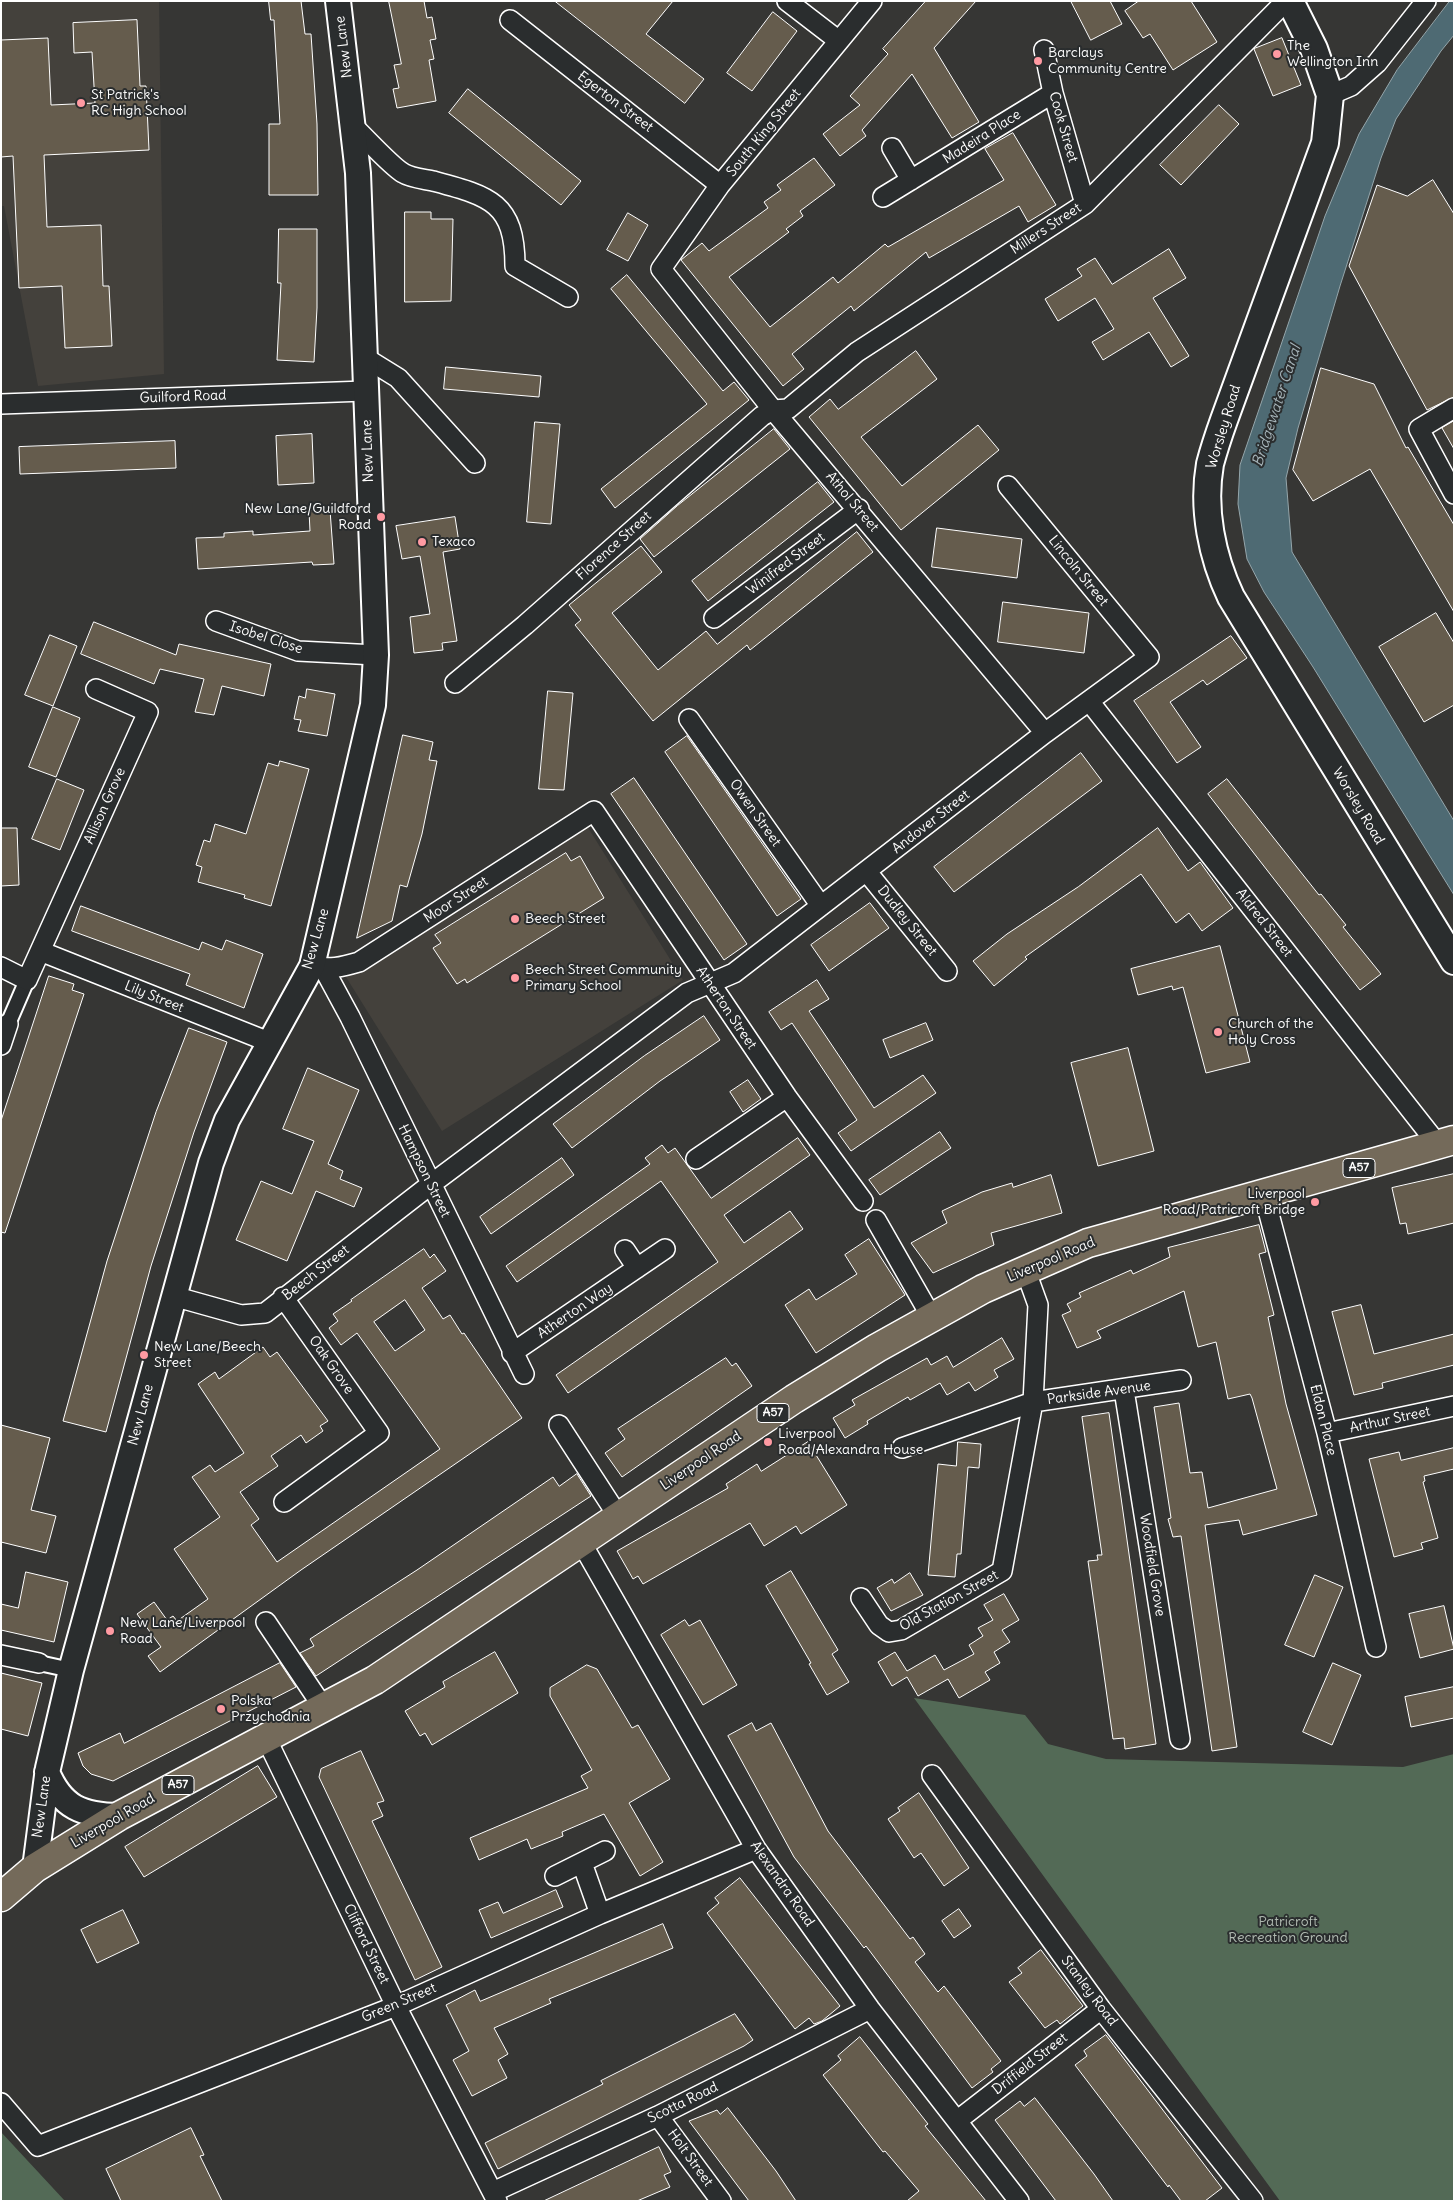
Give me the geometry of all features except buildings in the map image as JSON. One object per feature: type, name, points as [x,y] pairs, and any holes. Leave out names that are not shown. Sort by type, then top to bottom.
[{"type":"main road","name":"Worsley Road","points":[[1290,1],[1314,49],[1330,95],[1325,143],[1224,420],[1210,465],[1208,508],[1210,534],[1222,578],[1231,597],[1454,961]]},
{"type":"main road","name":"Liverpool Road","points":[[1,1897],[34,1868],[119,1816],[374,1680],[794,1399],[932,1318],[1025,1269],[1088,1243],[1446,1143]]},
{"type":"street","name":"New Lane","points":[[34,1868],[47,1772],[71,1670],[211,1163],[227,1120],[269,1042],[318,967],[374,705],[376,655],[358,173],[338,1]]},
{"type":"street","points":[[788,1],[839,41]]},
{"type":"street","name":"South King Street","points":[[661,269],[720,185],[872,1]]},
{"type":"street","name":"Millers Street","points":[[773,410],[788,409],[857,352],[1085,204],[1286,1]]},
{"type":"street","points":[[1330,95],[1351,86],[1377,63],[1426,1]]},
{"type":"street","name":"Egerton Street","points":[[510,20],[720,185]]},
{"type":"street","name":"Cook Street","points":[[1044,50],[1053,93],[1085,204]]},
{"type":"street","name":"Madeira Place","points":[[883,197],[1053,93]]},
{"type":"street","points":[[353,126],[403,173],[464,189],[497,204],[508,220],[515,241],[516,266],[568,297]]},
{"type":"street","points":[[892,148],[911,180]]},
{"type":"street","name":"Athol Street","points":[[661,269],[773,410],[1045,733]]},
{"type":"street","points":[[364,357],[398,378],[475,463]]},
{"type":"street","name":"Guilford Road","points":[[1,404],[365,391]]},
{"type":"street","points":[[1454,408],[1419,429],[1454,494]]},
{"type":"street","name":"Florence Street","points":[[456,683],[525,625],[762,416],[773,410]]},
{"type":"street","name":"Lincoln Street","points":[[1008,486],[1148,656]]},
{"type":"street","name":"Winifred Street","points":[[714,618],[858,509]]},
{"type":"street","name":"Isobel Close","points":[[216,621],[298,651],[376,655]]},
{"type":"street","name":"Andover Street","points":[[710,983],[734,973],[1148,656]]},
{"type":"street","name":"Allison Grove","points":[[40,951],[148,712],[96,689]]},
{"type":"street","name":"Aldred Street","points":[[1089,700],[1446,1143]]},
{"type":"street","name":"Owen Street","points":[[690,720],[821,906]]},
{"type":"street","name":"Moor Street","points":[[318,967],[341,968],[359,962],[594,811]]},
{"type":"street","name":"Atherton Street","points":[[594,811],[786,1097],[863,1202]]},
{"type":"street","name":"Dudley Street","points":[[867,872],[947,971]]},
{"type":"street","points":[[1,1045],[8,1024],[40,951]]},
{"type":"street","name":"Lily Street","points":[[40,951],[269,1042]]},
{"type":"street","points":[[1,967],[27,980]]},
{"type":"street","name":"Hampson Street","points":[[318,967],[350,1017],[512,1353],[524,1374]]},
{"type":"street","name":"Beech Street","points":[[173,1296],[241,1315],[253,1316],[265,1313],[430,1184],[687,993],[710,983]]},
{"type":"street","points":[[696,1159],[786,1097]]},
{"type":"street","name":"Eldon Place","points":[[1264,1194],[1327,1433],[1376,1647]]},
{"type":"street","points":[[876,1220],[932,1318]]},
{"type":"street","name":"Atherton Way","points":[[512,1353],[665,1249]]},
{"type":"street","points":[[625,1250],[637,1268]]},
{"type":"street","name":"Parkside Avenue","points":[[1025,1269],[1038,1305],[1033,1402],[1124,1390],[1181,1380]]},
{"type":"street","name":"Oak Grove","points":[[284,1297],[378,1433],[284,1502]]},
{"type":"street","name":"Woodfield Grove","points":[[1124,1390],[1180,1739]]},
{"type":"street","points":[[902,1448],[1033,1402]]},
{"type":"street","name":"Old Station Street","points":[[861,1598],[879,1626],[889,1632],[901,1630],[1002,1571],[1033,1402]]},
{"type":"street","name":"Arthur Street","points":[[1327,1433],[1454,1406]]},
{"type":"street","points":[[559,1425],[618,1516]]},
{"type":"street","name":"Alexandra Road","points":[[581,1542],[756,1849],[870,2009],[1019,2201]]},
{"type":"street","points":[[266,1622],[323,1707]]},
{"type":"street","points":[[1,1655],[71,1670]]},
{"type":"street","name":"Clifford Street","points":[[266,1738],[396,2006],[495,2196]]},
{"type":"street","points":[[47,1772],[53,1786],[70,1805],[85,1812],[119,1816]]},
{"type":"street","name":"Stanley Road","points":[[932,1774],[1101,2009],[1253,2201]]},
{"type":"street","name":"Green Street","points":[[1,2103],[38,2146],[396,2006],[600,1914],[756,1849]]},
{"type":"street","points":[[555,1876],[605,1851]]},
{"type":"street","points":[[582,1863],[600,1914]]},
{"type":"street","name":"Scotta Road","points":[[495,2196],[870,2009]]},
{"type":"street","name":"Driffield Street","points":[[958,2120],[1101,2009]]},
{"type":"street","name":"Holt Street","points":[[658,2116],[721,2201]]},
{"type":"shaded area","name":"St Patrick's RC High School","points":[[1,1],[159,1],[164,374],[38,386],[4,206],[1,206]]},
{"type":"shaded area","name":"Beech Street Community Primary School","points":[[587,826],[683,980],[442,1131],[346,977]]},
{"type":"green space","name":"Patricroft Recreation Ground","points":[[914,1698],[1025,1715],[1048,1744],[1106,1759],[1403,1767],[1454,1754],[1454,2201],[1280,2201]]},
{"type":"green space","points":[[1,2132],[65,2201],[1,2201]]},
{"type":"water","name":"Bridgewater Canal","points":[[1450,1],[1454,1],[1454,35],[1441,51],[1396,119],[1381,158],[1340,286],[1298,428],[1286,478],[1292,552],[1454,821],[1454,895],[1313,667],[1264,592],[1247,559],[1238,504],[1240,465],[1325,216],[1359,134],[1397,70]]},
{"type":"place","name":"The Wellington Inn","points":[[1277,54]]},
{"type":"place","name":"Barclays Community Centre","points":[[1038,61]]},
{"type":"place","name":"St Patrick's RC High School","points":[[81,103]]},
{"type":"place","name":"New Lane/Guildford Road","points":[[381,517]]},
{"type":"place","name":"Texaco","points":[[422,542]]},
{"type":"place","name":"Beech Street","points":[[515,919]]},
{"type":"place","name":"Beech Street Community Primary School","points":[[515,978]]},
{"type":"place","name":"Church of the Holy Cross","points":[[1218,1032]]},
{"type":"place","name":"Liverpool Road/Patricroft Bridge","points":[[1315,1202]]},
{"type":"place","name":"New Lane/Beech Street","points":[[144,1355]]},
{"type":"place","name":"Liverpool Road/Alexandra House","points":[[768,1442]]},
{"type":"place","name":"New Lane/Liverpool Road","points":[[110,1631]]},
{"type":"place","name":"Polska Przychodnia","points":[[221,1709]]}]
